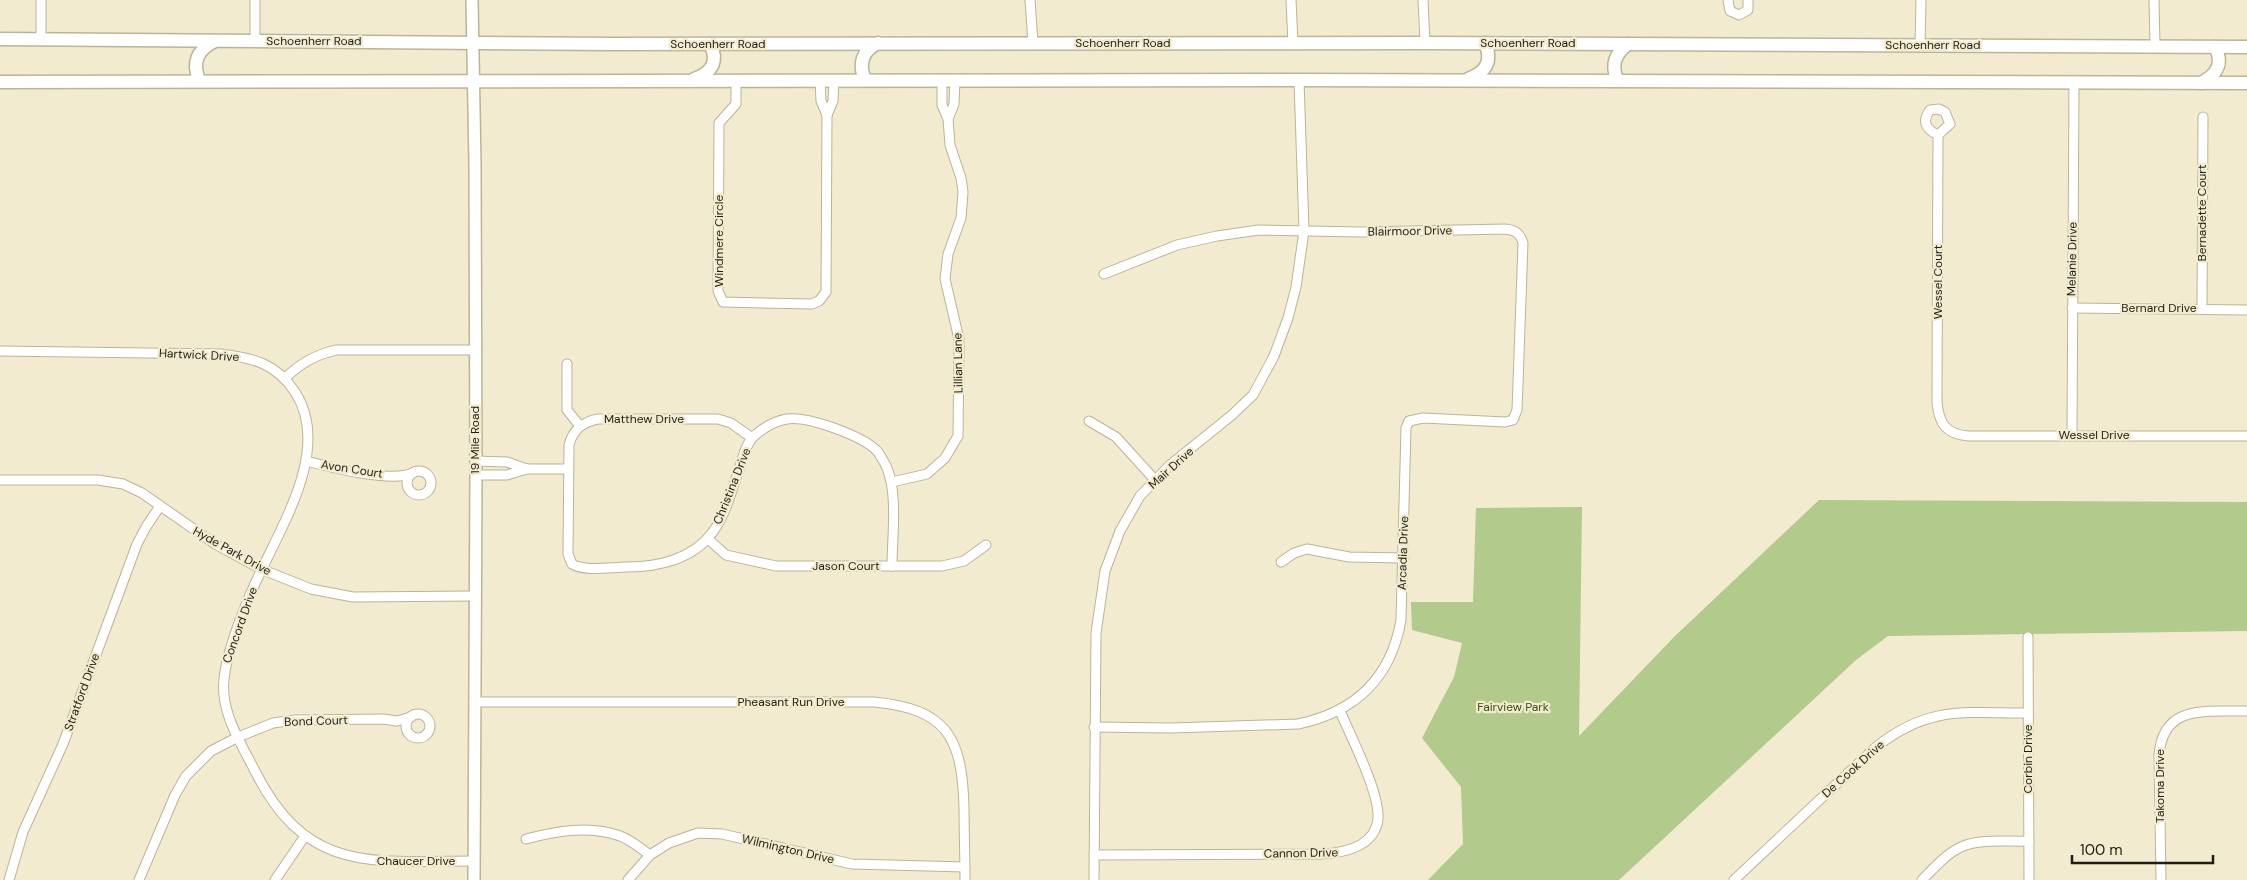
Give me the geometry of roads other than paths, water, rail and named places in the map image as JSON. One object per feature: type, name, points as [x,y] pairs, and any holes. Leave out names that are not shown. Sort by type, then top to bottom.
[{"type":"main road","name":"Schoenherr Road","points":[[0,39],[710,44],[1485,43],[2247,47]]},
{"type":"main road","points":[[199,80],[196,72],[196,58],[205,46],[215,41]]},
{"type":"main road","points":[[865,80],[861,70],[862,60],[866,51],[878,43]]},
{"type":"main road","points":[[1466,80],[1476,76],[1486,67],[1489,56],[1485,43]]},
{"type":"main road","points":[[693,80],[707,74],[713,66],[715,54],[710,44]]},
{"type":"main road","points":[[1617,80],[1614,63],[1620,50],[1628,44]]},
{"type":"main road","points":[[2201,83],[2210,78],[2218,69],[2220,58],[2215,46]]},
{"type":"main road","points":[[0,82],[199,80],[1617,80],[2247,83]]},
{"type":"street","points":[[41,0],[41,40]]},
{"type":"street","points":[[254,41],[255,0]]},
{"type":"street","name":"19 Mile Road","points":[[472,0],[475,164],[474,350],[476,461],[474,880]]},
{"type":"street","points":[[1030,0],[1033,43]]},
{"type":"street","points":[[1291,0],[1293,44]]},
{"type":"street","points":[[1423,0],[1425,43]]},
{"type":"street","points":[[1728,0],[1730,11],[1739,15],[1748,10],[1748,0]]},
{"type":"street","points":[[1920,45],[1921,0]]},
{"type":"street","points":[[2154,0],[2155,46]]},
{"type":"street","name":"Windmere Circle","points":[[736,80],[736,104],[719,123],[718,291],[723,302],[812,304],[824,296],[827,287],[827,115],[821,101],[820,80]]},
{"type":"street","name":"Windmere Circle","points":[[827,115],[833,101],[834,80]]},
{"type":"street","name":"Lillian Lane","points":[[892,482],[927,474],[945,458],[958,436],[959,339],[945,279],[948,254],[961,218],[963,192],[961,178],[950,145],[948,120],[942,105],[942,80]]},
{"type":"street","name":"Lillian Lane","points":[[948,120],[954,104],[955,80]]},
{"type":"street","name":"Mair Drive","points":[[1094,880],[1096,633],[1105,570],[1120,531],[1136,503],[1155,480],[1232,416],[1253,395],[1274,356],[1288,318],[1299,268],[1304,231],[1299,80]]},
{"type":"street","name":"Melanie Drive","points":[[2072,435],[2074,82]]},
{"type":"street","name":"Bernadette Court","points":[[2202,308],[2203,117]]},
{"type":"street","name":"Wessel Court","points":[[1938,135],[1937,402],[1938,412],[1944,428]]},
{"type":"street","name":"Blairmoor Drive","points":[[1104,274],[1177,245],[1216,236],[1259,230],[1504,229],[1516,232]]},
{"type":"street","name":"Arcadia Drive","points":[[1094,727],[1281,726],[1317,720],[1340,711],[1375,681],[1394,651],[1401,620],[1406,428],[1409,421],[1423,418],[1504,422],[1513,420],[1516,410],[1523,243],[1521,236],[1516,232]]},
{"type":"street","name":"Bernard Drive","points":[[2072,308],[2247,310]]},
{"type":"street","points":[[285,378],[304,361],[320,353],[336,350],[474,350]]},
{"type":"street","name":"Hartwick Drive","points":[[0,351],[221,354],[242,356],[260,362],[285,378]]},
{"type":"street","points":[[476,475],[507,475],[528,469],[568,469],[569,445],[572,435],[580,426],[567,410],[567,364]]},
{"type":"street","name":"Concord Drive","points":[[238,737],[226,708],[223,681],[230,653],[262,569],[289,509],[306,460],[309,439],[307,418],[297,395],[285,378]]},
{"type":"street","name":"Matthew Drive","points":[[580,426],[598,419],[718,420],[731,423],[752,438]]},
{"type":"street","name":"Christina Drive","points":[[568,469],[568,554],[572,564],[576,567],[643,567],[660,564],[688,553],[708,539],[723,514],[752,438],[776,422],[787,419],[808,420],[866,442],[877,451],[892,482],[892,566]]},
{"type":"street","points":[[1089,421],[1116,437],[1155,480]]},
{"type":"street","name":"Wessel Drive","points":[[1944,428],[1958,435],[1968,436],[2247,436]]},
{"type":"street","name":"Avon Court","points":[[306,460],[348,471],[398,477],[413,473]]},
{"type":"street","points":[[476,461],[507,462],[528,469]]},
{"type":"street","points":[[421,471],[428,474],[431,486],[427,492],[420,495],[413,493],[408,487],[408,479],[413,473],[421,471]]},
{"type":"street","name":"Avon Court","points":[[398,477],[408,487]]},
{"type":"street","name":"Hyde Park Drive","points":[[0,480],[111,481],[132,488],[202,536],[262,569],[310,589],[353,597],[474,596]]},
{"type":"street","name":"Stratford Drive","points":[[9,880],[23,832],[63,744],[134,552],[146,527],[160,506]]},
{"type":"street","name":"Jason Court","points":[[708,539],[726,555],[776,566],[951,565],[964,561],[986,545]]},
{"type":"street","points":[[1281,562],[1294,553],[1307,549],[1349,557],[1404,558]]},
{"type":"street","name":"Corbin Drive","points":[[2028,637],[2029,880]]},
{"type":"street","name":"Pheasant Run Drive","points":[[474,702],[874,702],[913,708],[934,719],[944,728],[957,749],[963,780],[965,880]]},
{"type":"street","name":"Cannon Drive","points":[[1094,855],[1321,854],[1352,850],[1365,842],[1374,831],[1378,812],[1368,780],[1340,711]]},
{"type":"street","name":"Takoma Drive","points":[[2161,880],[2159,755],[2162,737],[2170,724],[2182,716],[2194,712],[2247,711]]},
{"type":"street","name":"De Cook Drive","points":[[1734,880],[1876,748],[1900,730],[1936,715],[1959,712],[2028,712]]},
{"type":"street","points":[[397,721],[407,731],[412,736],[419,738],[426,735],[430,729],[426,718],[419,715],[411,717],[407,731]]},
{"type":"street","name":"Bond Court","points":[[238,737],[261,726],[289,720],[383,719],[397,721],[411,717]]},
{"type":"street","points":[[139,880],[175,795],[186,776],[211,751],[238,737]]},
{"type":"street","name":"Chaucer Drive","points":[[238,737],[272,801],[305,836],[329,850],[367,860],[474,861]]},
{"type":"street","points":[[526,839],[564,831],[606,832],[621,836],[650,855]]},
{"type":"street","name":"Wilmington Drive","points":[[628,880],[639,865],[650,855],[684,837],[710,833],[722,834],[852,864],[965,867]]},
{"type":"street","points":[[275,880],[305,836]]},
{"type":"street","points":[[1922,880],[1946,857],[1963,846],[1983,842],[2029,841]]},
{"type":"park label","name":"Fairview Park","points":[[1513,707]]}]
